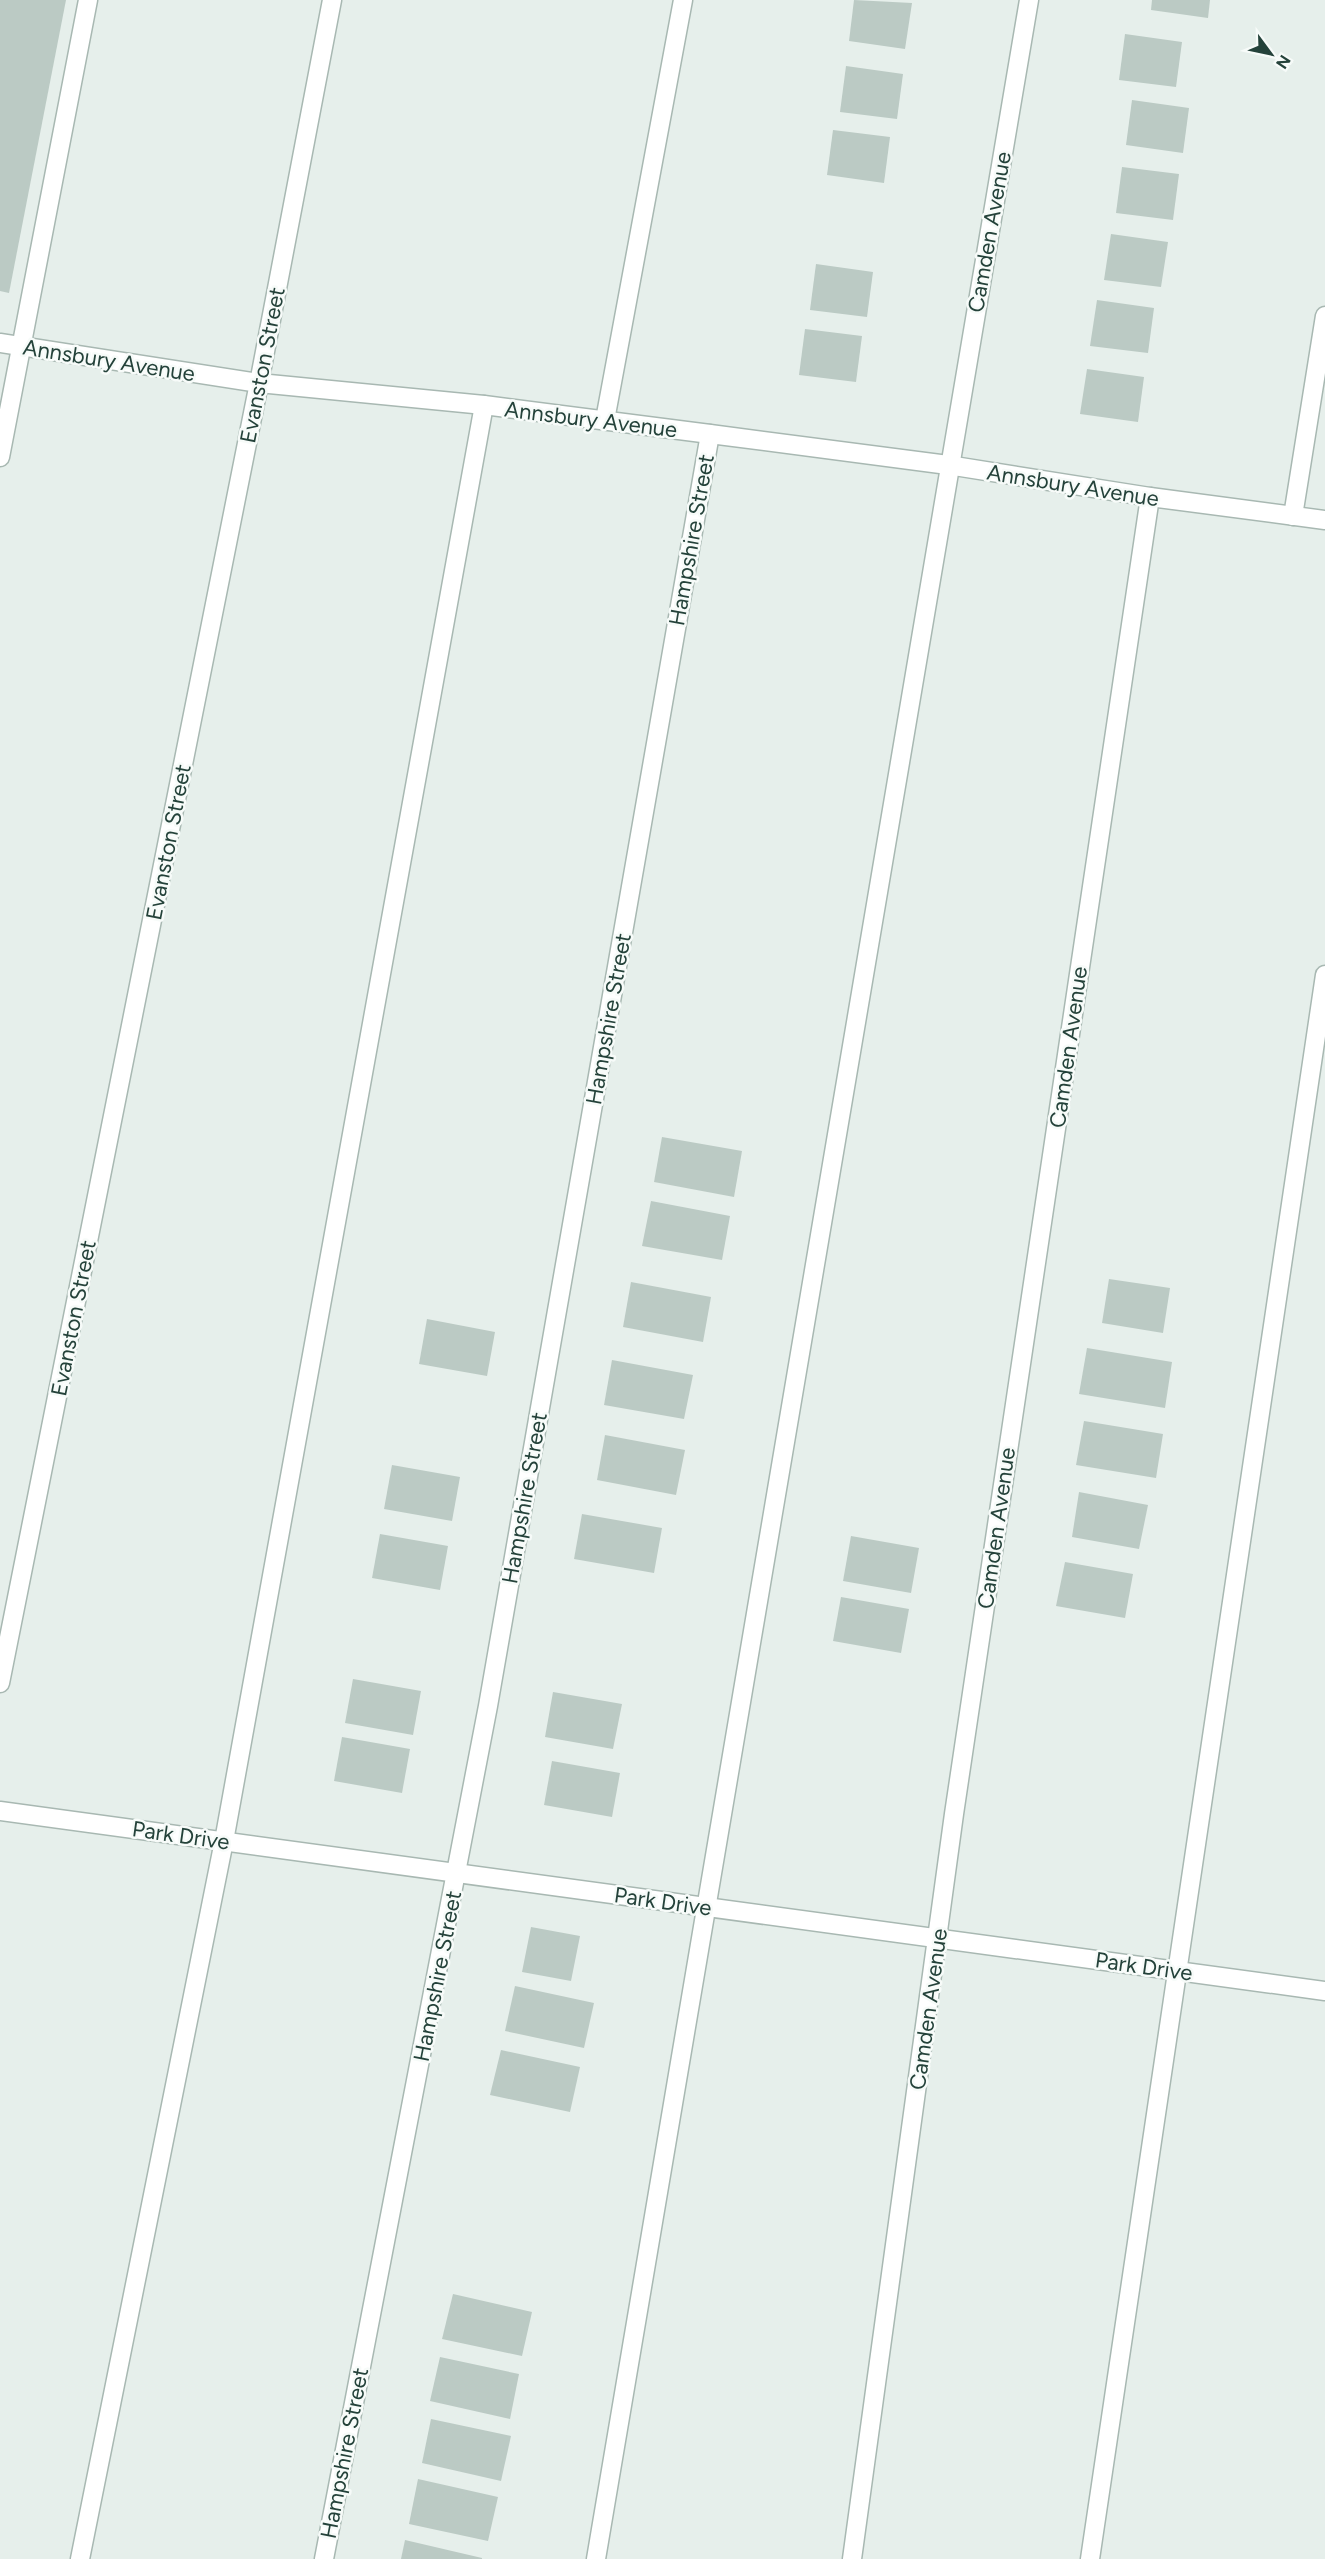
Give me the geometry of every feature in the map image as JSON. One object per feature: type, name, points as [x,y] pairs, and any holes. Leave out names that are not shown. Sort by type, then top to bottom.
[{"type":"street","points":[[0,457],[88,0]]},
{"type":"street","name":"Evanston Street","points":[[0,1683],[259,383],[332,0]]},
{"type":"street","points":[[605,420],[683,0]]},
{"type":"street","name":"Camden Avenue","points":[[596,2559],[948,465],[1029,0]]},
{"type":"street","points":[[1293,516],[1325,315]]},
{"type":"street","name":"Annsbury Avenue","points":[[0,343],[259,383],[484,405],[605,420],[948,465],[1150,497],[1325,520]]},
{"type":"street","points":[[80,2559],[224,1841],[484,405]]},
{"type":"street","name":"Hampshire Street","points":[[324,2559],[457,1873],[710,434]]},
{"type":"street","name":"Camden Avenue","points":[[852,2559],[937,1938],[1150,497]]},
{"type":"street","points":[[1090,2559],[1325,975]]},
{"type":"street","name":"Park Drive","points":[[0,1811],[1325,1991]]},
{"type":"building","points":[[0,0],[66,0],[9,293],[0,291]]},
{"type":"building","points":[[854,0],[912,3],[905,49],[849,41]]},
{"type":"building","points":[[1152,0],[1210,0],[1208,18],[1151,10]]},
{"type":"building","points":[[1125,34],[1182,42],[1176,87],[1119,80]]},
{"type":"building","points":[[846,66],[903,74],[897,119],[840,112]]},
{"type":"building","points":[[1132,100],[1189,108],[1183,153],[1126,145]]},
{"type":"building","points":[[833,130],[890,137],[884,183],[827,175]]},
{"type":"building","points":[[1122,167],[1179,174],[1173,220],[1116,213]]},
{"type":"building","points":[[1111,234],[1168,242],[1161,287],[1104,280]]},
{"type":"building","points":[[816,264],[873,272],[867,317],[810,310]]},
{"type":"building","points":[[1097,300],[1154,308],[1148,353],[1090,346]]},
{"type":"building","points":[[805,329],[862,336],[856,382],[799,375]]},
{"type":"building","points":[[1087,369],[1144,377],[1138,422],[1080,414]]},
{"type":"building","points":[[662,1137],[742,1151],[734,1197],[654,1182]]},
{"type":"building","points":[[651,1201],[730,1216],[722,1260],[642,1246]]},
{"type":"building","points":[[1109,1279],[1170,1288],[1163,1333],[1102,1323]]},
{"type":"building","points":[[631,1282],[711,1297],[703,1342],[623,1327]]},
{"type":"building","points":[[427,1319],[495,1332],[487,1376],[419,1364]]},
{"type":"building","points":[[1087,1348],[1172,1362],[1165,1408],[1079,1394]]},
{"type":"building","points":[[612,1360],[693,1375],[684,1419],[604,1405]]},
{"type":"building","points":[[1084,1421],[1163,1434],[1156,1478],[1076,1465]]},
{"type":"building","points":[[605,1435],[685,1450],[676,1495],[597,1480]]},
{"type":"building","points":[[392,1465],[460,1477],[452,1521],[384,1509]]},
{"type":"building","points":[[1079,1492],[1148,1505],[1139,1549],[1072,1537]]},
{"type":"building","points":[[582,1514],[662,1528],[654,1573],[574,1559]]},
{"type":"building","points":[[380,1534],[448,1546],[440,1590],[372,1578]]},
{"type":"building","points":[[851,1536],[919,1548],[911,1593],[843,1581]]},
{"type":"building","points":[[1065,1562],[1133,1574],[1125,1618],[1056,1606]]},
{"type":"building","points":[[841,1597],[909,1609],[901,1653],[833,1641]]},
{"type":"building","points":[[353,1679],[421,1691],[413,1735],[345,1723]]},
{"type":"building","points":[[553,1692],[622,1704],[613,1749],[545,1737]]},
{"type":"building","points":[[342,1737],[410,1749],[402,1793],[334,1781]]},
{"type":"building","points":[[552,1761],[620,1773],[612,1817],[544,1805]]},
{"type":"building","points":[[531,1927],[580,1936],[571,1981],[522,1972]]},
{"type":"building","points":[[515,1986],[594,2003],[584,2048],[505,2031]]},
{"type":"building","points":[[501,2050],[580,2067],[570,2112],[490,2095]]},
{"type":"building","points":[[453,2294],[532,2312],[522,2356],[442,2339]]},
{"type":"building","points":[[440,2357],[519,2374],[510,2419],[430,2401]]},
{"type":"building","points":[[431,2419],[511,2436],[501,2481],[422,2463]]},
{"type":"building","points":[[418,2479],[498,2497],[488,2541],[409,2524]]},
{"type":"building","points":[[405,2540],[482,2558],[482,2559],[401,2559]]}]
